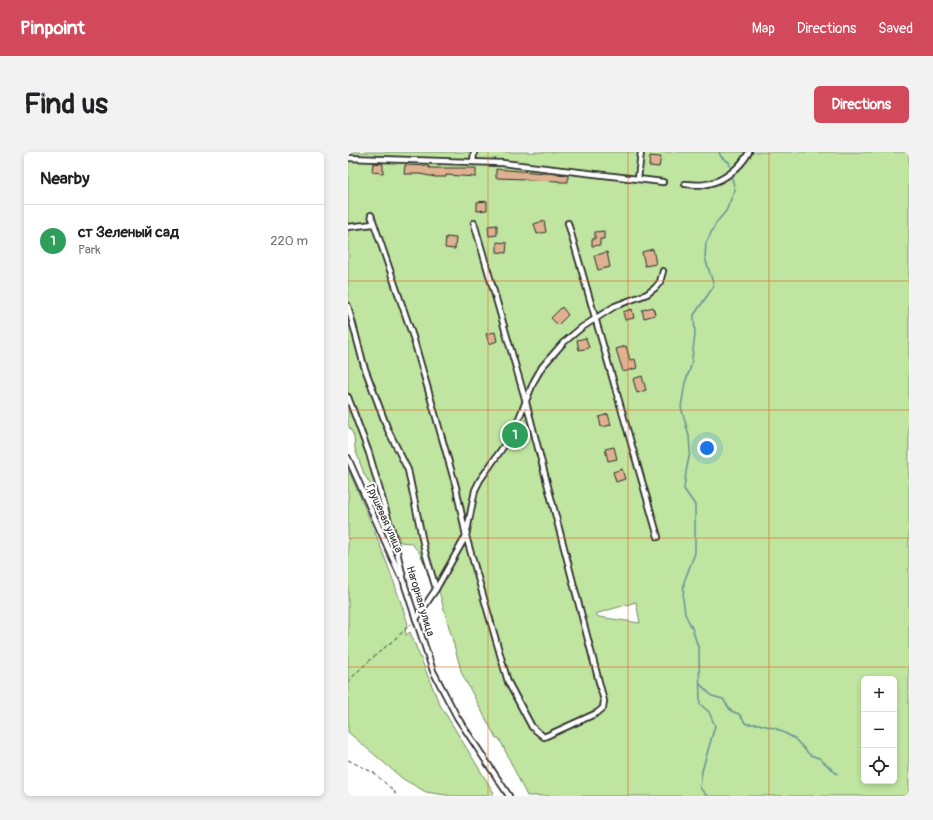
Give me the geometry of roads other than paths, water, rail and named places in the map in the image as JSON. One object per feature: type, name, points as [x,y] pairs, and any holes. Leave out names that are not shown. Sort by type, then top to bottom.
[{"type":"street","points":[[473,162],[474,152]]},
{"type":"street","points":[[638,179],[641,152]]},
{"type":"street","points":[[685,184],[706,185],[716,182],[734,171],[749,152]]},
{"type":"street","points":[[348,158],[502,163],[663,182]]},
{"type":"street","points":[[371,215],[413,337],[456,487],[466,536],[508,682],[532,727],[544,737],[597,713],[603,708],[604,701],[526,402],[474,223]]},
{"type":"street","points":[[568,223],[658,537]]},
{"type":"street","points":[[348,226],[373,224]]},
{"type":"street","points":[[416,619],[436,589],[466,536],[475,490],[480,480],[513,433],[534,381],[542,367],[563,343],[581,328],[615,306],[647,294],[655,288],[660,282],[663,271]]},
{"type":"street","points":[[348,306],[364,366],[388,430],[408,470],[425,552],[436,589]]},
{"type":"street","name":"Нагорная улица","points":[[348,398],[371,461],[394,540],[405,586],[433,672],[457,717],[509,796]]},
{"type":"street","name":"Грушевая улица","points":[[348,458],[405,586]]},
{"type":"waterway","points":[[719,152],[721,157],[729,162],[730,167]]},
{"type":"waterway","points":[[707,796],[700,788],[702,771],[715,726],[709,712],[700,704],[699,650],[692,628],[685,614],[683,598],[684,582],[695,553],[695,505],[684,489],[690,452],[689,436],[681,407],[685,383],[691,366],[695,335],[694,315],[714,286],[705,258],[706,243],[716,223],[726,211],[735,190],[732,178]]},
{"type":"waterway","points":[[700,684],[712,696],[723,699],[731,711],[739,714],[746,724],[759,724],[777,729],[794,738],[810,755],[819,758],[837,774]]},
{"type":"place","name":"ст Зеленый сад","points":[[515,435]]}]
